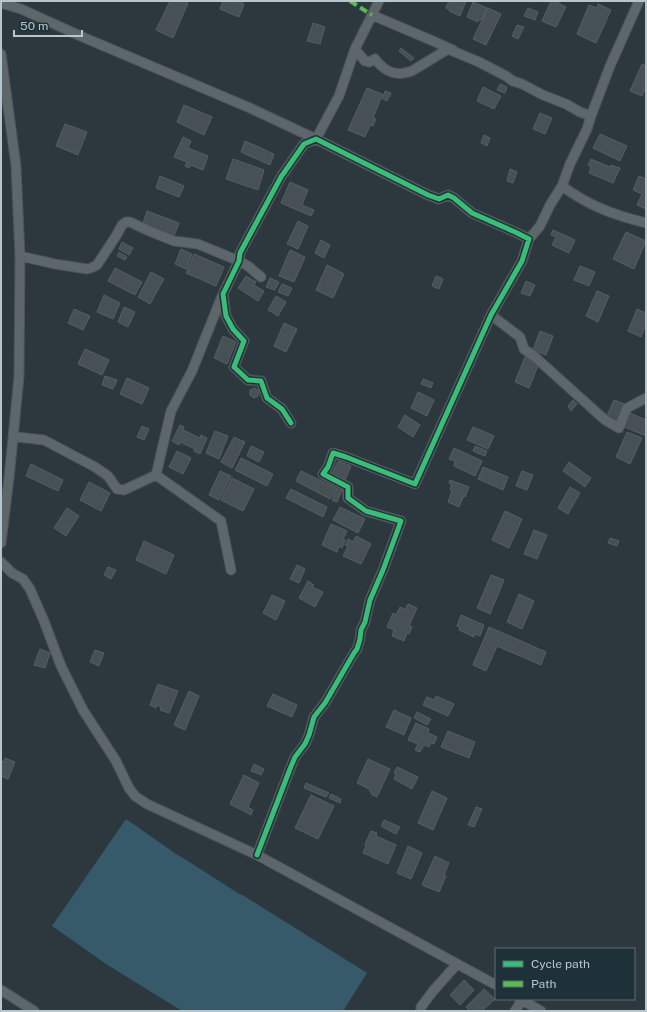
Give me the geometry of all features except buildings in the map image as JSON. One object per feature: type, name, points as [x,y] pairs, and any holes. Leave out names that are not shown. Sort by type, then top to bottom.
[{"type":"street","points":[[156,475],[171,411],[192,370],[223,294],[239,261],[240,253],[281,177],[304,144],[316,139],[339,96],[355,49],[379,1]]},
{"type":"street","points":[[257,855],[290,769],[295,757],[305,744],[314,717],[325,703],[357,649],[370,600],[401,521],[366,511],[348,498],[348,488],[323,474],[328,468],[333,453],[416,484],[490,315],[522,261],[529,239],[540,226],[550,205],[562,186],[570,164],[587,129],[610,66],[639,1]]},
{"type":"street","points":[[1,3],[21,8],[85,38],[250,108],[428,195],[439,199],[448,196],[454,198],[472,213],[529,239]]},
{"type":"street","points":[[372,15],[433,41],[502,74],[513,81],[591,116]]},
{"type":"street","points":[[355,49],[365,61],[370,62],[375,59],[383,68],[396,74],[412,71],[448,49],[454,51]]},
{"type":"street","points":[[1,54],[16,166],[20,256],[19,376],[1,543]]},
{"type":"street","points":[[562,186],[574,195],[593,205],[620,216],[646,222]]},
{"type":"street","points":[[20,256],[55,264],[87,269],[91,268],[97,265],[122,225],[126,222],[130,222],[174,241],[198,244],[239,261],[248,266],[261,277]]},
{"type":"street","points":[[223,294],[226,316],[233,329],[244,341],[234,367],[248,380],[261,381],[267,398],[282,409],[291,423]]},
{"type":"street","points":[[490,315],[520,337],[524,348],[609,423],[619,428],[627,408],[646,398]]},
{"type":"street","points":[[17,437],[44,440],[99,470],[108,476],[117,488],[124,490],[156,475]]},
{"type":"street","points":[[156,475],[221,520],[231,570]]},
{"type":"street","points":[[1,562],[12,573],[23,579],[30,589],[61,666],[83,710],[116,761],[129,788],[135,796],[147,804],[257,855],[495,984]]},
{"type":"street","points":[[421,1011],[421,1007],[433,991],[457,964]]},
{"type":"street","points":[[1,990],[34,1011]]},
{"type":"street","points":[[515,1011],[521,1000],[541,1011]]},
{"type":"water","points":[[126,819],[179,856],[367,973],[343,1011],[182,1011],[106,964],[52,926]]},
{"type":"marked path","points":[[350,1],[372,15]]},
{"type":"cycle path","points":[[257,855],[290,769],[295,757],[305,744],[314,717],[325,703],[357,649],[370,600],[401,521],[366,511],[348,498],[348,487],[323,474],[328,467],[333,453],[415,484],[491,315],[522,261],[529,239],[472,213],[448,195],[439,199],[428,195],[316,139],[304,144],[281,177],[240,253],[239,261],[223,294],[226,316],[233,329],[244,341],[234,367],[248,380],[261,381],[267,398],[282,409],[291,423]]}]
